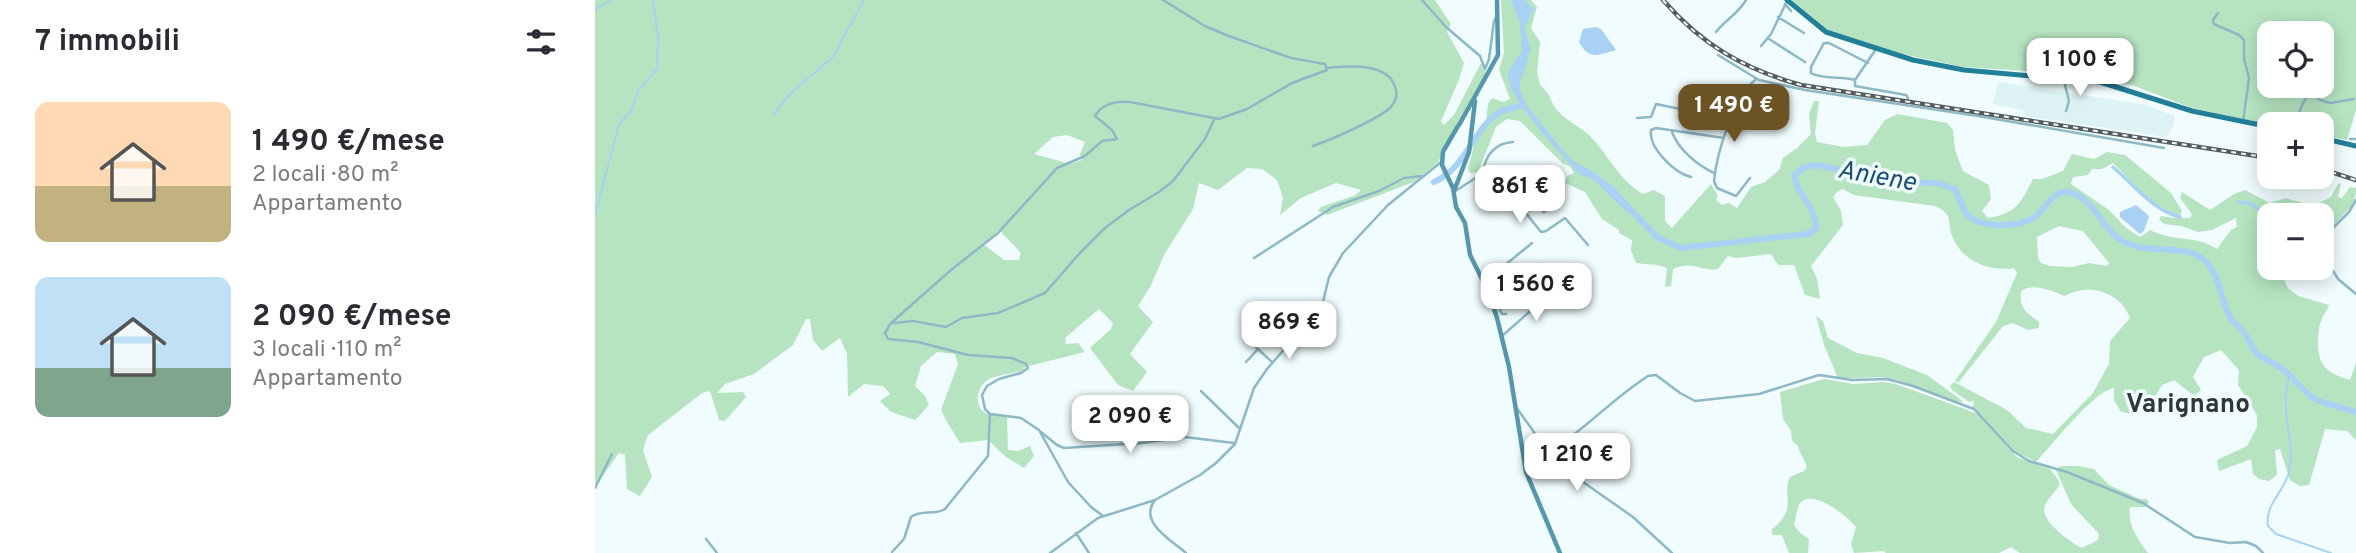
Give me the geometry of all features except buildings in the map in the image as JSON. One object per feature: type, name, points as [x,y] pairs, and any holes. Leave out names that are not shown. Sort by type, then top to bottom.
[{"type":"main road","points":[[1497,0],[1497,57],[1443,151],[1441,164],[1454,192],[1455,206],[1465,224],[1470,255],[1493,298],[1528,479],[1560,553]]},
{"type":"main road","points":[[1786,2],[1825,32],[1913,60],[1953,68],[2109,83],[2197,112],[2257,125]]},
{"type":"main road","points":[[1454,192],[1469,152],[1471,120],[1477,94]]},
{"type":"main road","points":[[1464,117],[1468,116],[1471,120]]},
{"type":"main road","points":[[2334,141],[2356,146]]},
{"type":"main road","points":[[1450,181],[1459,179]]},
{"type":"street","points":[[1163,0],[1205,26],[1226,35],[1291,58],[1325,64],[1327,68]]},
{"type":"street","points":[[1422,0],[1446,27],[1480,56],[1485,69],[1497,16]]},
{"type":"street","points":[[1716,32],[1722,24],[1738,13],[1746,0]]},
{"type":"street","points":[[1786,2],[1791,11]]},
{"type":"street","points":[[1761,46],[1768,38],[1786,2]]},
{"type":"street","points":[[2218,13],[2214,23],[2239,34],[2244,40],[2244,59],[2249,78],[2243,122]]},
{"type":"street","points":[[1778,17],[1804,33]]},
{"type":"street","points":[[1768,38],[1805,62]]},
{"type":"street","points":[[1855,80],[1819,77],[1811,73],[1810,68],[1824,43],[1828,42],[1868,63]]},
{"type":"street","points":[[1876,49],[1854,85],[1858,88],[1905,95],[1908,97],[1907,106]]},
{"type":"street","points":[[1719,55],[1759,79],[1805,90],[2164,148]]},
{"type":"street","points":[[1236,443],[1188,436],[1142,443],[1064,448],[1019,417],[990,414],[985,409],[982,401],[985,388],[995,381],[1022,372],[1028,368],[1026,363],[1012,358],[963,354],[916,342],[892,341],[885,334],[891,323],[998,233],[1059,166],[1085,156],[1102,141],[1117,139],[1112,130],[1094,116],[1104,106],[1114,102],[1130,102],[1169,108],[1214,120],[1242,111],[1327,68],[1356,67],[1383,71],[1393,80],[1396,97],[1384,112],[1313,146]]},
{"type":"street","points":[[2065,78],[2064,87],[2069,102],[2066,111]]},
{"type":"street","points":[[1750,178],[1735,196],[1716,187],[1713,180],[1733,116],[1748,89],[1759,79]]},
{"type":"street","points":[[2299,112],[2310,93],[2330,103],[2354,99]]},
{"type":"street","points":[[1637,118],[1651,117],[1656,104],[1718,111],[1733,116]]},
{"type":"street","points":[[891,323],[911,321],[947,327],[960,319],[994,314],[1041,296],[1105,228],[1173,181],[1205,139],[1214,120]]},
{"type":"street","points":[[1691,177],[1671,164],[1652,143],[1650,133],[1653,128],[1724,138]]},
{"type":"street","points":[[1672,132],[1681,147],[1715,173]]},
{"type":"street","points":[[2350,139],[2356,139]]},
{"type":"street","points":[[1454,192],[1483,173],[1491,152],[1501,144],[1513,142]]},
{"type":"street","points":[[1050,553],[1103,516],[1155,500],[1185,485],[1210,468],[1236,443],[1252,391],[1272,362],[1322,306],[1331,273],[1345,250],[1387,207],[1441,164]]},
{"type":"street","points":[[1483,173],[1513,196],[1541,232],[1565,218],[1588,245]]},
{"type":"street","points":[[1254,258],[1335,206],[1379,191],[1402,178],[1424,176]]},
{"type":"street","points":[[1531,199],[1558,178]]},
{"type":"street","points":[[1513,196],[1520,190],[1544,212],[1558,201]]},
{"type":"street","points":[[2334,228],[2356,200]]},
{"type":"street","points":[[1483,280],[1532,243]]},
{"type":"street","points":[[1540,264],[1553,291],[1560,298]]},
{"type":"street","points":[[2334,273],[2356,294]]},
{"type":"street","points":[[1483,280],[1496,277]]},
{"type":"street","points":[[1506,314],[1501,314],[1493,298],[1520,288]]},
{"type":"street","points":[[1502,336],[1553,291]]},
{"type":"street","points":[[1246,338],[1272,362]]},
{"type":"street","points":[[1246,362],[1258,349]]},
{"type":"street","points":[[1549,452],[1571,439],[1605,407],[1648,376],[1656,375],[1695,401],[1759,394],[1819,375],[1852,380],[1887,379],[1974,408],[2013,451],[2029,461],[2067,472],[2143,503],[2195,537],[2230,544],[2246,542],[2263,553]]},
{"type":"street","points":[[1201,391],[1239,428]]},
{"type":"street","points":[[1514,404],[1549,452],[1568,472],[1643,525],[1672,553]]},
{"type":"street","points":[[892,552],[904,539],[911,517],[918,513],[943,510],[986,460],[989,451],[990,414]]},
{"type":"street","points":[[1039,430],[1069,484],[1103,516]]},
{"type":"street","points":[[595,488],[612,454]]},
{"type":"street","points":[[1155,500],[1150,510],[1151,521],[1186,553]]},
{"type":"street","points":[[1076,533],[1089,553]]},
{"type":"street","points":[[706,539],[717,553]]},
{"type":"shaded area","points":[[1998,82],[2145,105],[2175,116],[2173,126],[2167,137],[2025,116],[2024,110],[1993,104]]},
{"type":"green space","points":[[595,0],[1435,0],[1451,24],[1447,32],[1464,63],[1441,121],[1444,125],[1454,115],[1481,63],[1486,73],[1438,162],[1414,182],[1327,215],[1318,211],[1321,207],[1356,195],[1361,190],[1336,183],[1301,198],[1280,215],[1283,198],[1277,180],[1262,169],[1247,168],[1218,190],[1199,183],[1193,209],[1164,255],[1138,306],[1153,322],[1130,354],[1147,372],[1133,391],[1118,385],[1090,348],[1111,329],[1113,323],[1099,309],[1065,338],[1066,344],[1078,343],[1085,352],[1025,367],[1022,371],[989,379],[982,386],[978,396],[981,410],[987,414],[1007,416],[1008,450],[1018,451],[1030,446],[1034,456],[1024,468],[1006,457],[988,440],[960,443],[947,422],[941,410],[958,364],[955,354],[937,352],[921,366],[915,386],[925,396],[929,405],[915,420],[891,412],[880,401],[890,394],[883,386],[864,384],[848,397],[847,354],[840,338],[822,351],[813,340],[810,319],[806,319],[793,345],[754,374],[725,384],[717,393],[743,392],[746,397],[725,421],[719,420],[710,391],[702,393],[648,435],[643,450],[652,477],[640,496],[627,489],[625,455],[619,453],[595,487]],"holes":[[[1067,135],[1085,142],[1080,154],[1082,160],[1070,164],[1034,154],[1053,137]],[[999,230],[1021,253],[1019,260],[1004,260],[983,244]]]},
{"type":"green space","points":[[1501,0],[1531,0],[1537,7],[1531,28],[1540,42],[1537,72],[1540,85],[1561,115],[1588,134],[1626,181],[1643,194],[1654,190],[1665,196],[1665,221],[1672,228],[1711,184],[1718,196],[1716,200],[1722,205],[1729,203],[1737,208],[1751,187],[1765,182],[1779,170],[1783,158],[1811,134],[1809,114],[1814,101],[1819,101],[1815,133],[1817,142],[1844,147],[1867,145],[1885,120],[1898,114],[1947,123],[1953,130],[1955,150],[1963,171],[1989,185],[1991,199],[1982,211],[1988,218],[2012,210],[2025,195],[2033,179],[2042,179],[2063,171],[2072,154],[2094,159],[2107,152],[2125,155],[2171,193],[2182,211],[2180,215],[2161,207],[2113,163],[2102,169],[2092,169],[2088,175],[2073,177],[2071,184],[2109,210],[2126,228],[2140,237],[2150,230],[2208,244],[2217,249],[2231,230],[2237,227],[2236,218],[2212,230],[2198,232],[2164,224],[2159,219],[2161,216],[2190,218],[2192,214],[2180,198],[2182,192],[2210,210],[2245,190],[2270,203],[2257,203],[2257,280],[2284,280],[2288,288],[2298,296],[2329,305],[2320,326],[2318,344],[2321,362],[2329,371],[2350,380],[2356,363],[2356,440],[2347,431],[2325,429],[2309,485],[2300,486],[2290,480],[2280,449],[2275,450],[2277,475],[2269,481],[2259,479],[2253,474],[2251,459],[2219,471],[2217,460],[2247,446],[2257,427],[2257,415],[2238,385],[2239,370],[2221,350],[2204,357],[2193,377],[2201,390],[2194,396],[2174,380],[2162,385],[2151,404],[2137,415],[2121,412],[2114,400],[2114,388],[2106,391],[2085,408],[2036,462],[2015,451],[1973,407],[1974,401],[1969,402],[1950,386],[1954,382],[2007,410],[2026,428],[2053,434],[2093,393],[2109,364],[2110,341],[2130,318],[2126,309],[2112,296],[2084,290],[2065,296],[2043,288],[2026,288],[2021,291],[2022,306],[2039,322],[2039,328],[2028,330],[2013,323],[2003,326],[1958,383],[1955,381],[1996,322],[2017,273],[2014,268],[1987,267],[1971,259],[1953,238],[1948,216],[1935,206],[1854,195],[1843,189],[1833,197],[1841,211],[1843,225],[1811,266],[1817,279],[1820,299],[1805,295],[1794,265],[1778,265],[1771,254],[1736,258],[1728,256],[1718,269],[1687,266],[1673,269],[1671,286],[1665,287],[1667,268],[1636,263],[1631,251],[1632,240],[1602,219],[1585,192],[1565,183],[1567,176],[1574,173],[1570,166],[1563,164],[1520,121],[1507,119],[1496,127],[1478,172],[1470,173],[1468,169],[1475,142],[1486,124],[1488,104],[1492,98],[1503,102],[1510,99],[1499,70],[1504,53]],"holes":[[[2059,226],[2083,231],[2109,263],[2107,266],[2089,263],[2072,267],[2041,263],[2038,258],[2037,237]]]},
{"type":"green space","points":[[1791,0],[2356,0],[2356,110],[2347,140],[2334,137],[2334,112],[2257,112],[2257,122],[2192,108],[2132,85],[2071,74],[1963,67],[1902,54],[1825,29]]},
{"type":"green space","points":[[2341,183],[2338,197],[2342,198],[2350,187],[2356,188],[2352,205],[2334,226],[2334,203],[2319,203],[2331,197]]},
{"type":"green space","points":[[2286,198],[2303,203],[2270,203]]},
{"type":"green space","points":[[1816,316],[1823,321],[1828,338],[1857,353],[1883,358],[1927,375],[1964,402],[1947,399],[1889,378],[1838,378],[1824,345]]},
{"type":"green space","points":[[1824,379],[1853,384],[1896,384],[1978,414],[2017,457],[2050,469],[2059,481],[2059,486],[2046,503],[2045,514],[2059,532],[2082,548],[2098,540],[2099,534],[2071,504],[2056,470],[2060,466],[2094,469],[2109,485],[2149,502],[2145,507],[2130,507],[2134,532],[2148,553],[2020,553],[2011,547],[1999,553],[1854,553],[1851,544],[1856,527],[1833,507],[1810,499],[1799,504],[1794,525],[1809,539],[1808,553],[1789,553],[1782,535],[1772,535],[1772,529],[1785,515],[1790,477],[1807,467],[1783,419],[1780,392]]},
{"type":"water","points":[[1511,0],[1525,0],[1534,9],[1524,28],[1531,49],[1520,83],[1520,91],[1528,107],[1565,153],[1614,187],[1633,208],[1628,213],[1593,179],[1579,174],[1537,126],[1516,97],[1508,75],[1522,52],[1520,24]]},
{"type":"water","points":[[1583,29],[1601,29],[1616,50],[1595,55],[1583,48],[1579,42]]},
{"type":"water","points":[[2136,205],[2149,216],[2144,231],[2140,234],[2120,217],[2120,212]]},
{"type":"waterway","points":[[595,10],[611,0]]},
{"type":"waterway","points":[[595,215],[619,124],[632,110],[638,91],[657,69],[658,38],[653,0]]},
{"type":"waterway","points":[[773,115],[792,92],[832,58],[864,0]]},
{"type":"waterway","points":[[1434,182],[1454,168],[1489,121],[1500,112],[1523,105]]},
{"type":"waterway","name":"Aniene","points":[[1628,207],[1657,237],[1681,248],[1808,234],[1816,228],[1815,221],[1794,176],[1803,168],[1818,165],[1893,182],[1937,183],[1955,189],[1967,214],[1976,221],[1993,225],[2030,220],[2054,196],[2063,192],[2077,194],[2119,239],[2138,247],[2183,251],[2201,258],[2213,271],[2229,315],[2244,332],[2256,353],[2284,370],[2315,399],[2356,412]]},
{"type":"waterway","points":[[2113,167],[2161,209],[2180,217]]},
{"type":"waterway","points":[[2239,202],[2249,203],[2257,208]]},
{"type":"waterway","points":[[2290,375],[2286,412],[2291,460],[2287,479],[2269,511],[2268,526],[2276,534],[2331,553]]},
{"type":"railway","points":[[1663,0],[1693,30],[1725,53],[1761,71],[1801,85],[2257,156]]},
{"type":"railway","points":[[2334,173],[2356,180]]},
{"type":"district","name":"Varignano","points":[[2188,403]]}]
